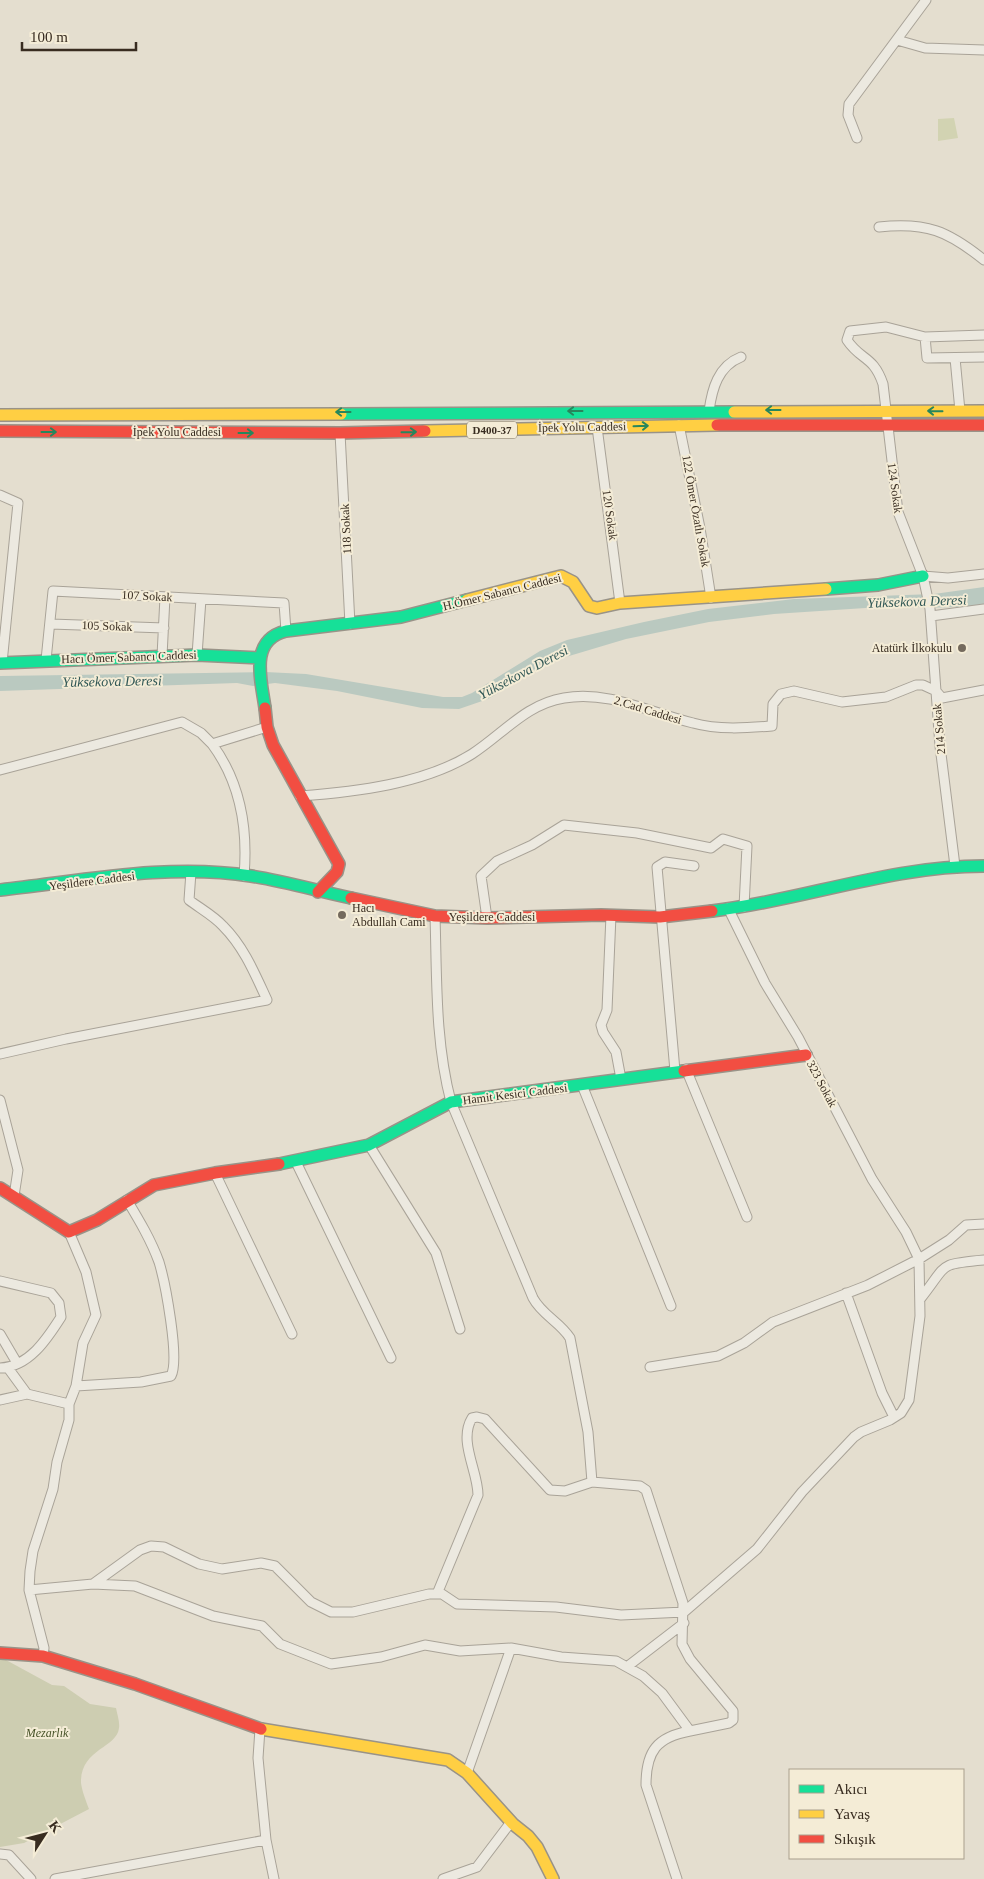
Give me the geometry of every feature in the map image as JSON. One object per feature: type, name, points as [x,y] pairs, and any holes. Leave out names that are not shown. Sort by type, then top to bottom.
[{"type":"main road","name":"İpek Yolu Caddesi","points":[[0,415],[984,411]]},
{"type":"main road","name":"İpek Yolu Caddesi","points":[[0,431],[340,433],[679,425],[984,425]]},
{"type":"main road","name":"H.Ömer Sabancı Caddesi","points":[[259,662],[267,640],[286,630],[401,617],[561,576],[573,582],[585,602],[592,608],[620,603],[878,585],[923,576]]},
{"type":"main road","name":"Hacı Ömer Sabancı Caddesi","points":[[1,663],[197,654],[259,662]]},
{"type":"main road","points":[[259,662],[261,693],[267,727],[282,763],[339,864],[337,872],[318,892]]},
{"type":"main road","name":"Yeşildere Caddesi","points":[[0,890],[133,875],[191,872],[244,876],[435,916],[487,918],[611,915],[660,916],[744,907],[900,872],[955,866],[984,866]]},
{"type":"main road","name":"Hamit Kesici Caddesi","points":[[69,1232],[97,1220],[154,1185],[214,1173],[296,1162],[369,1145],[451,1102],[681,1070],[806,1055]]},
{"type":"main road","points":[[0,1188],[69,1232]]},
{"type":"main road","points":[[0,1653],[44,1656],[135,1684],[260,1729],[448,1760],[467,1773],[511,1822],[537,1847],[552,1879]]},
{"type":"street","points":[[857,138],[848,115],[849,104],[926,0]]},
{"type":"street","points":[[897,40],[925,48],[984,50]]},
{"type":"street","points":[[879,227],[920,227],[942,232],[955,238],[984,260]]},
{"type":"street","name":"124 Sokak","points":[[925,337],[886,327],[850,331],[847,340],[859,354],[870,359],[876,367],[882,384],[898,512],[927,591]]},
{"type":"street","points":[[984,335],[925,337],[927,358],[984,357]]},
{"type":"street","points":[[709,411],[712,387],[716,380],[724,370],[741,357]]},
{"type":"street","points":[[955,358],[960,411]]},
{"type":"street","name":"122 Ömer Özatlı Sokak","points":[[679,425],[700,528],[711,598]]},
{"type":"street","name":"120 Sokak","points":[[597,427],[620,603]]},
{"type":"street","name":"118 Sokak","points":[[340,433],[350,624]]},
{"type":"street","points":[[0,495],[18,503],[1,663]]},
{"type":"street","points":[[923,576],[948,578],[984,574]]},
{"type":"street","name":"107 Sokak","points":[[46,660],[53,591],[284,603],[286,630]]},
{"type":"street","name":"214 Sokak","points":[[927,591],[931,613],[940,746],[955,866]]},
{"type":"street","points":[[162,656],[165,597]]},
{"type":"street","points":[[197,654],[201,599]]},
{"type":"street","points":[[931,613],[984,609]]},
{"type":"street","name":"105 Sokak","points":[[51,624],[164,628]]},
{"type":"street","name":"2.Cad Caddesi","points":[[300,796],[342,793],[429,775],[471,754],[532,708],[562,698],[584,695],[602,696],[694,724],[716,727],[755,728],[772,726],[773,704],[781,694],[794,691],[842,702],[886,697],[916,685],[923,685],[936,691],[942,698],[984,690]]},
{"type":"street","points":[[0,770],[182,722],[201,733],[212,744],[226,763],[235,784],[246,844],[244,876]]},
{"type":"street","points":[[212,744],[267,727]]},
{"type":"street","points":[[487,918],[481,876],[497,861],[532,845],[564,825],[637,833],[712,848],[723,839],[747,846],[744,907]]},
{"type":"street","points":[[694,866],[665,862],[657,867],[660,916],[681,1070],[747,1217]]},
{"type":"street","points":[[0,1054],[66,1038],[267,1000],[246,958],[230,934],[190,900],[191,872]]},
{"type":"street","name":"323 Sokak","points":[[728,908],[765,984],[806,1055],[872,1179],[906,1232],[919,1259]]},
{"type":"street","points":[[611,915],[607,1010],[601,1025],[603,1032],[616,1052],[621,1079]]},
{"type":"street","points":[[435,916],[437,1024],[444,1078],[451,1102],[533,1298],[543,1313],[566,1331],[570,1338],[588,1432],[592,1482]]},
{"type":"street","points":[[582,1085],[671,1306]]},
{"type":"street","points":[[0,1100],[18,1170],[14,1196]]},
{"type":"street","points":[[369,1145],[436,1253],[460,1329]]},
{"type":"street","points":[[296,1162],[391,1358]]},
{"type":"street","points":[[214,1173],[292,1334]]},
{"type":"street","points":[[76,1386],[141,1382],[171,1376],[175,1368],[171,1326],[159,1263],[144,1228],[127,1200]]},
{"type":"street","points":[[650,1368],[718,1356],[744,1343],[773,1322],[868,1285],[919,1259],[949,1240],[966,1225],[984,1224]]},
{"type":"street","points":[[44,1656],[44,1648],[29,1590],[33,1550],[53,1488],[57,1462],[69,1420],[69,1404],[76,1386],[83,1343],[96,1315],[86,1272],[69,1232]]},
{"type":"street","points":[[92,1584],[133,1555],[151,1546],[164,1547],[199,1564],[222,1568],[261,1563],[275,1566],[311,1602],[331,1612],[353,1612],[429,1594],[442,1594],[456,1604],[556,1606],[620,1615],[684,1612],[757,1549],[802,1492],[854,1437],[901,1413],[910,1400],[921,1298],[919,1259]]},
{"type":"street","points":[[921,1298],[944,1266],[955,1262],[984,1260]]},
{"type":"street","points":[[0,1281],[51,1293],[59,1303],[61,1317],[50,1334],[30,1357],[4,1368],[27,1394]]},
{"type":"street","points":[[846,1293],[882,1393],[894,1417]]},
{"type":"street","points":[[0,1334],[17,1364]]},
{"type":"street","points":[[0,1400],[27,1394],[69,1404]]},
{"type":"street","points":[[437,1594],[478,1495],[478,1486],[467,1431],[472,1418],[476,1416],[485,1419],[550,1490],[565,1491],[592,1482],[640,1486],[646,1490],[658,1522],[684,1612],[682,1644],[690,1659],[729,1704],[734,1715],[729,1723],[672,1734],[658,1744],[650,1756],[646,1771],[646,1785],[677,1879]]},
{"type":"street","points":[[29,1590],[92,1584],[135,1586],[213,1616],[262,1626],[280,1644],[330,1664],[381,1656],[425,1645],[460,1651],[511,1648],[561,1657],[616,1661],[643,1676],[662,1693],[690,1731]]},
{"type":"street","points":[[628,1666],[684,1623]]},
{"type":"street","points":[[467,1773],[511,1648]]},
{"type":"street","points":[[260,1729],[258,1758],[266,1840],[274,1879]]},
{"type":"street","points":[[443,1879],[477,1867],[511,1822]]},
{"type":"street","points":[[55,1879],[266,1840]]},
{"type":"street","points":[[0,1854],[8,1855],[23,1868],[31,1879]]},
{"type":"green space","points":[[954,118],[958,138],[938,141],[938,119]]},
{"type":"green space","name":"Mezarlık","points":[[0,1659],[6,1660],[52,1685],[64,1686],[90,1704],[116,1708],[119,1728],[117,1735],[92,1756],[82,1772],[81,1783],[89,1809],[24,1843],[0,1847]]},
{"type":"water","name":"Yüksekova Deresi","points":[[984,587],[984,606],[922,608],[911,605],[774,614],[709,622],[626,639],[549,662],[488,699],[459,709],[422,708],[337,691],[275,683],[253,686],[237,683],[0,691],[0,676],[265,672],[306,674],[443,697],[462,697],[472,693],[540,651],[567,640],[644,622],[708,609],[794,599],[934,594]]},
{"type":"traffic: fast","points":[[341,414],[734,412]]},
{"type":"traffic: fast","points":[[826,589],[878,585],[923,576]]},
{"type":"traffic: fast","points":[[265,708],[260,662],[262,652],[274,636],[286,631],[401,617],[467,600]]},
{"type":"traffic: fast","points":[[0,663],[197,655],[259,658]]},
{"type":"traffic: fast","points":[[712,911],[746,906],[914,871],[984,866]]},
{"type":"traffic: fast","points":[[0,890],[94,878],[188,871],[220,872],[251,876],[351,898]]},
{"type":"traffic: fast","points":[[279,1164],[369,1145],[451,1102],[684,1071]]},
{"type":"traffic: slow","points":[[734,412],[984,411]]},
{"type":"traffic: slow","points":[[0,415],[341,414]]},
{"type":"traffic: slow","points":[[425,431],[717,425]]},
{"type":"traffic: slow","points":[[467,600],[561,576],[573,582],[589,606],[597,608],[620,603],[826,589]]},
{"type":"traffic: slow","points":[[261,1729],[448,1760],[467,1773],[513,1824],[528,1836],[537,1847],[553,1879]]},
{"type":"traffic: jam","points":[[717,425],[984,425]]},
{"type":"traffic: jam","points":[[0,431],[340,433],[425,431]]},
{"type":"traffic: jam","points":[[265,708],[267,727],[273,745],[339,864],[337,872],[318,892]]},
{"type":"traffic: jam","points":[[351,898],[435,916],[487,918],[601,915],[660,917],[712,911]]},
{"type":"traffic: jam","points":[[684,1071],[806,1055]]},
{"type":"traffic: jam","points":[[0,1188],[69,1232],[97,1220],[154,1185],[215,1173],[279,1164]]},
{"type":"traffic: jam","points":[[0,1653],[43,1656],[135,1684],[261,1729]]},
{"type":"place","name":"Atatürk İlkokulu","points":[[962,648]]},
{"type":"place","name":"Hacı Abdullah Cami","points":[[342,915]]}]
